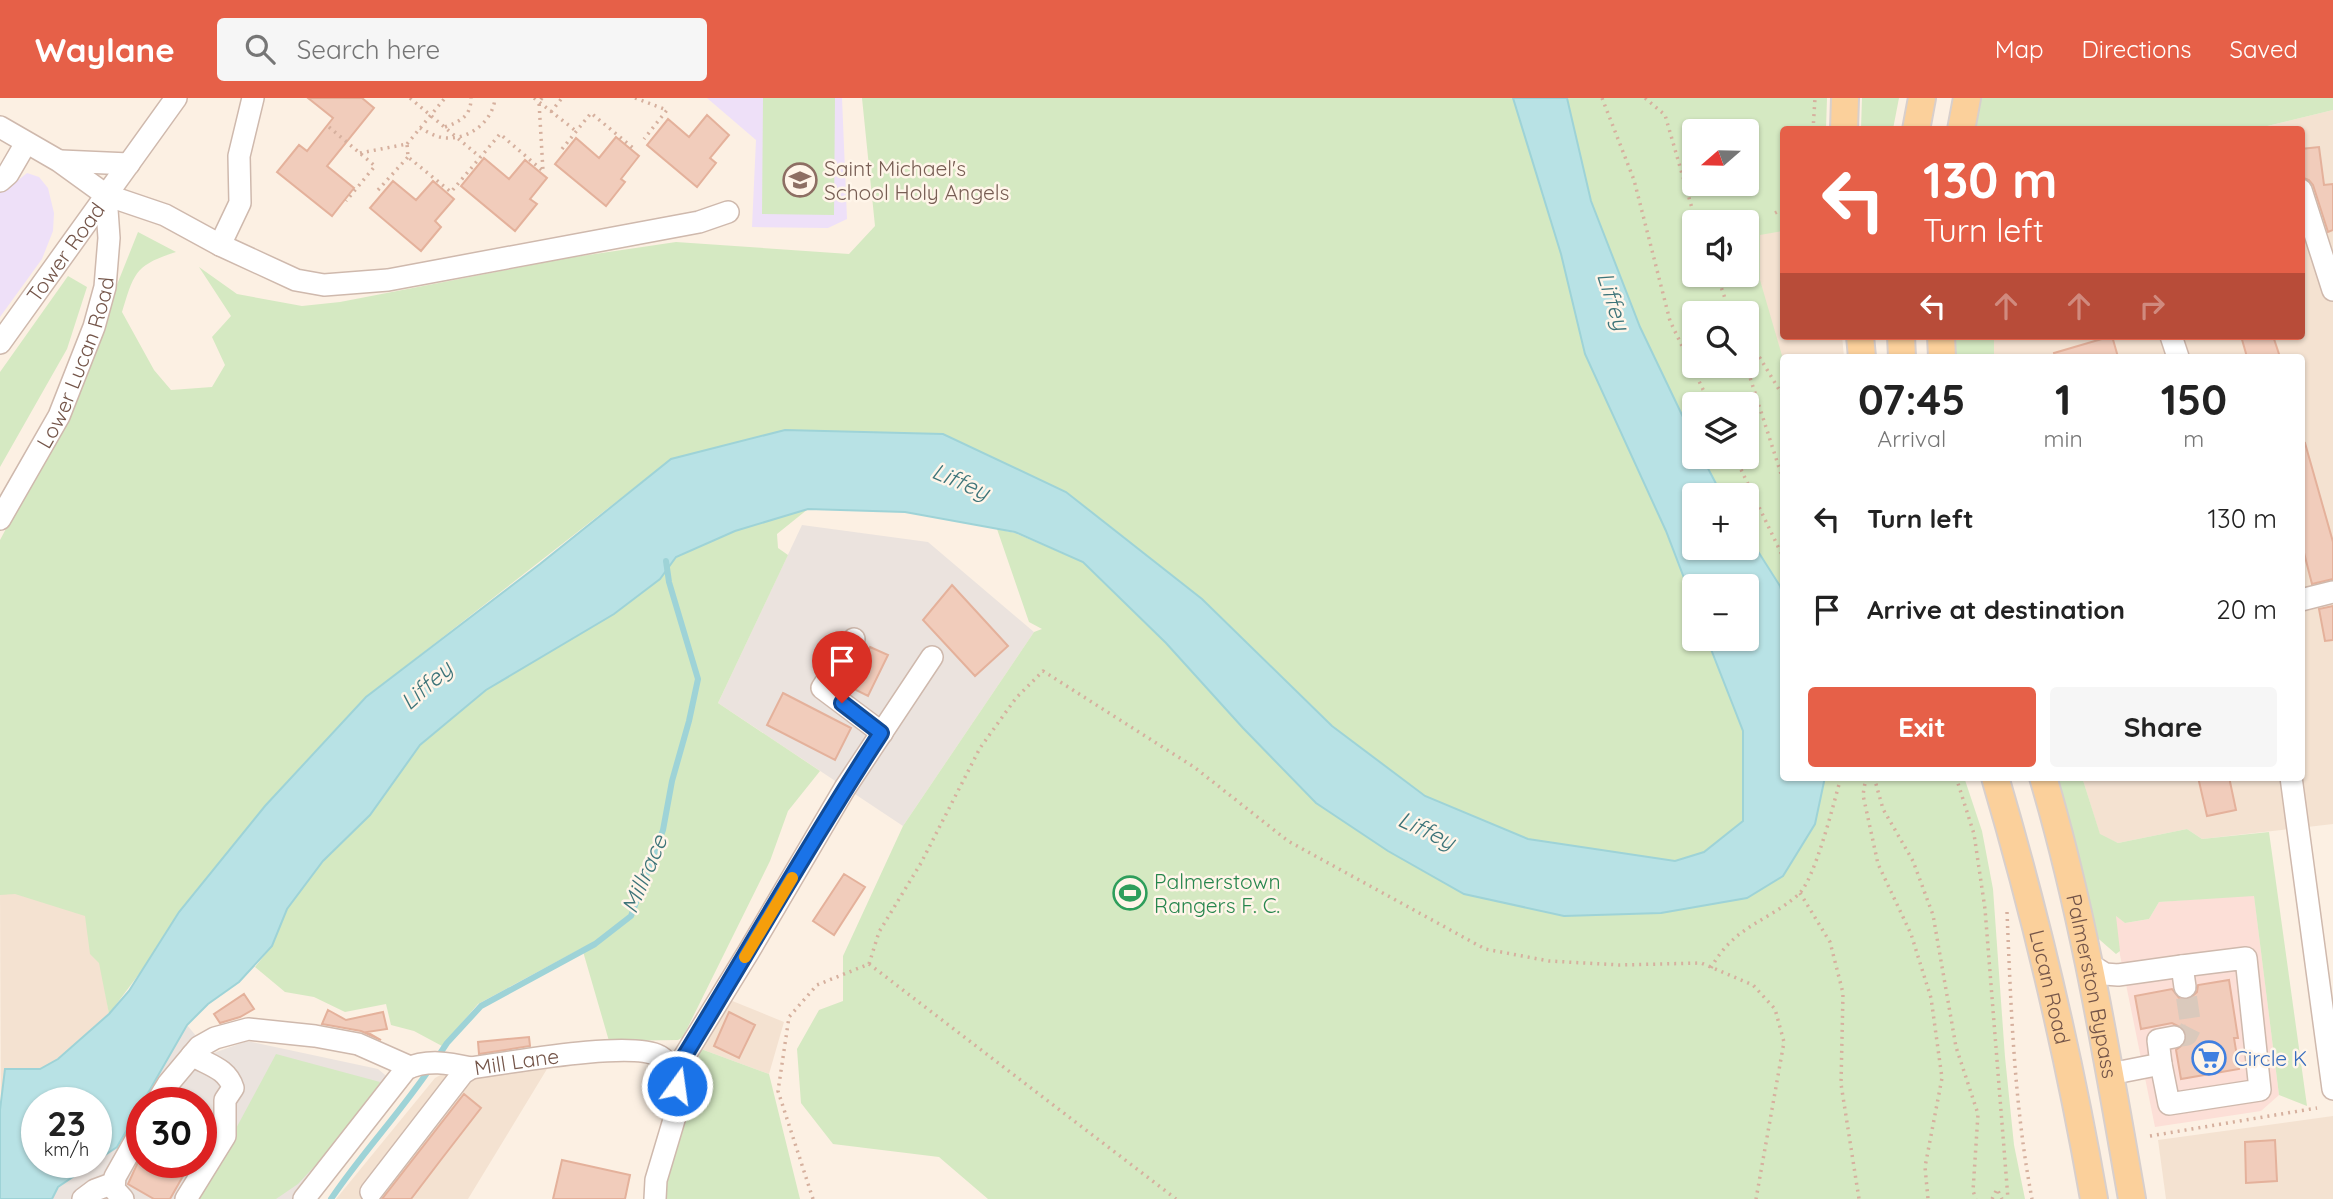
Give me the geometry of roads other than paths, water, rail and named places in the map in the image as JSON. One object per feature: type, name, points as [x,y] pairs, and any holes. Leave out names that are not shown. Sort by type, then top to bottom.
[{"type":"main road","points":[[1844,126],[1845,98]]},
{"type":"main road","points":[[1917,126],[1922,98]]},
{"type":"main road","points":[[1962,126],[1967,98]]},
{"type":"main road","name":"Lucan Road","points":[[1996,781],[2023,871],[2059,1013],[2094,1199]]},
{"type":"main road","name":"Palmerston Bypass","points":[[2044,781],[2066,853],[2133,1199]]},
{"type":"street","name":"Tower Road","points":[[0,343],[176,98]]},
{"type":"street","points":[[220,245],[240,203],[239,156],[253,98]]},
{"type":"street","points":[[0,127],[59,161],[106,195],[165,215],[296,281],[324,285],[388,280],[688,224],[728,212]]},
{"type":"street","points":[[0,181],[8,174],[26,142]]},
{"type":"street","points":[[59,161],[129,164]]},
{"type":"street","name":"Lower Lucan Road","points":[[0,519],[60,416],[94,327],[105,287],[108,238],[106,195]]},
{"type":"street","points":[[2305,202],[2333,290]]},
{"type":"street","points":[[2305,599],[2333,592]]},
{"type":"street","points":[[854,639],[822,688],[881,733]]},
{"type":"street","points":[[655,1199],[656,1180],[679,1103],[676,1070],[845,788],[932,657]]},
{"type":"street","points":[[2292,781],[2333,1089]]},
{"type":"street","points":[[2089,964],[2105,974],[2183,977],[2246,958],[2260,1090],[2169,1104],[2158,1040],[2174,1037]]},
{"type":"street","points":[[166,1087],[198,1047],[215,1038],[248,1029],[315,1036],[358,1044],[427,1064],[471,1068]]},
{"type":"street","name":"Mill Lane","points":[[371,1192],[463,1073],[471,1068],[593,1052],[631,1051],[658,1055],[676,1070]]},
{"type":"street","points":[[186,1199],[225,1136],[225,1100],[233,1088],[230,1078],[216,1067],[205,1064],[192,1055]]},
{"type":"street","points":[[304,1199],[396,1079],[427,1064]]},
{"type":"street","points":[[2110,1074],[2161,1064]]},
{"type":"street","points":[[83,1199],[94,1190],[118,1191],[126,1155]]},
{"type":"water","name":"Liffey","points":[[1513,98],[1567,98],[1591,201],[1640,327],[1682,415],[1682,469],[1708,469],[1716,483],[1682,483],[1682,560],[1759,560],[1759,553],[1780,586],[1780,781],[1824,781],[1815,824],[1783,876],[1747,898],[1661,913],[1564,916],[1464,894],[1388,851],[1316,803],[1166,643],[1083,562],[1015,532],[905,512],[808,509],[735,531],[676,557],[660,579],[614,614],[486,690],[420,745],[370,815],[323,861],[287,909],[272,946],[239,982],[208,1004],[187,1025],[151,1087],[126,1087],[126,1131],[117,1147],[112,1150],[112,1087],[21,1087],[21,1178],[71,1178],[58,1187],[52,1199],[0,1199],[0,1110],[5,1069],[40,1069],[58,1059],[109,1014],[129,991],[179,912],[265,806],[366,697],[540,564],[671,459],[785,430],[943,434],[1066,492],[1202,599],[1332,726],[1425,796],[1528,839],[1675,861],[1704,852],[1743,821],[1743,731],[1712,651],[1759,651],[1759,574],[1682,574],[1666,531],[1585,354],[1561,254]]},
{"type":"waterway","name":"Millrace","points":[[437,1058],[481,1006],[595,944],[631,916],[663,830],[672,781],[698,679],[669,582],[666,561]]},
{"type":"waterway","name":"Millrace","points":[[331,1199],[431,1067]]},
{"type":"tunnel","points":[[2174,1037],[2187,1035],[2191,1027],[2185,987]]},
{"type":"place","name":"Saint Michael's School Holy Angels","points":[[800,180]]},
{"type":"place","name":"Palmerstown Rangers F. C.","points":[[1130,893]]},
{"type":"place","name":"Circle K","points":[[2209,1058]]}]
